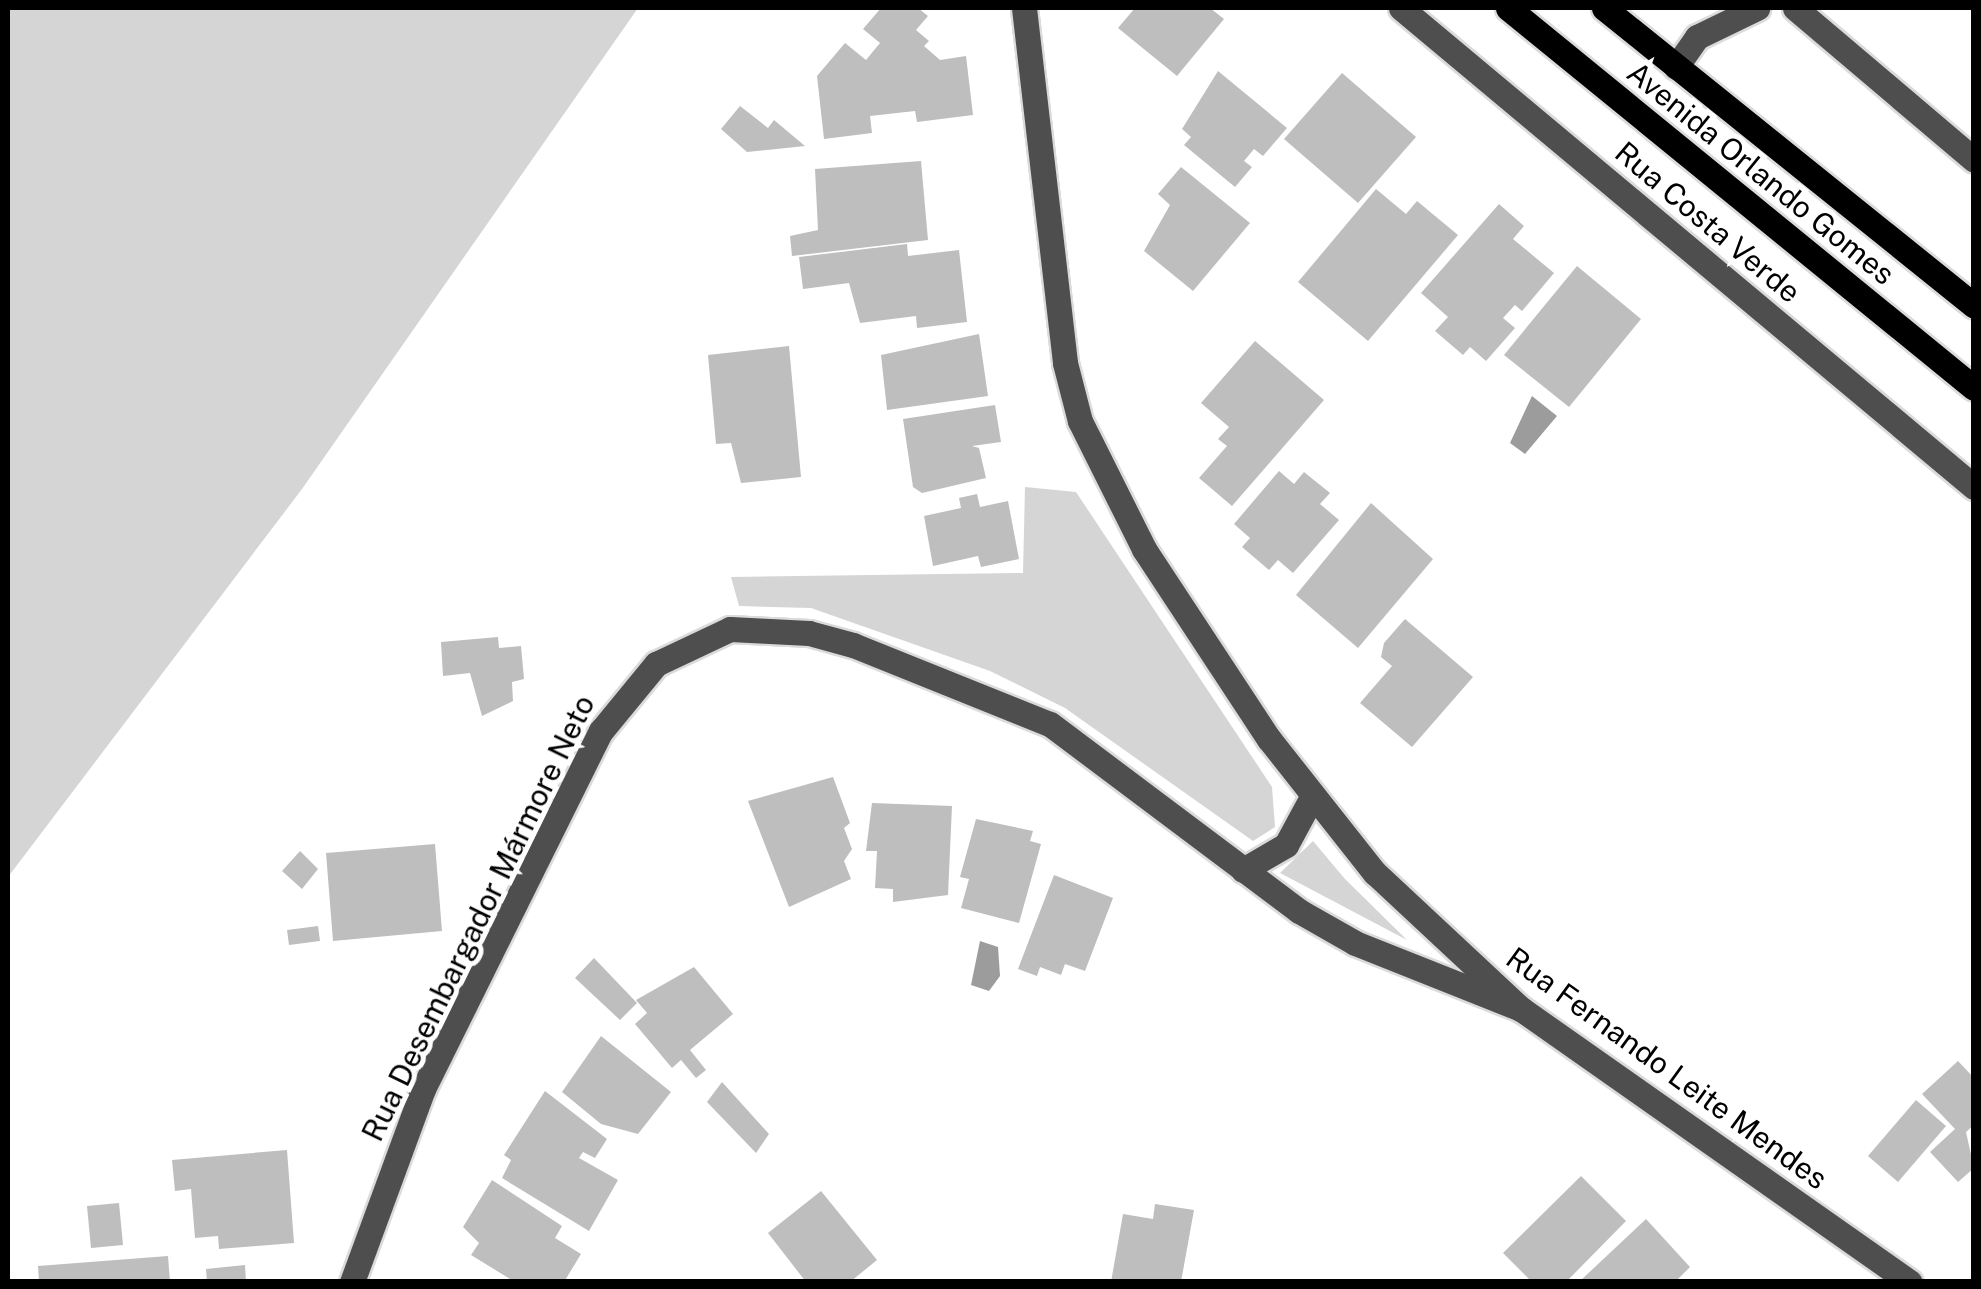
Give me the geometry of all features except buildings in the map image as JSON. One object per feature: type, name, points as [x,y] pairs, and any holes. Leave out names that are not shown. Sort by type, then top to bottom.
[{"type":"main road","name":"Avenida Orlando Gomes","points":[[1508,8],[1974,388]]},
{"type":"main road","name":"Avenida Orlando Gomes","points":[[1604,8],[1974,306]]},
{"type":"street","name":"Rua Fernando Leite Mendes","points":[[1024,8],[1066,364],[1080,421],[1144,549],[1311,798],[1426,924],[1521,1009],[1888,1274],[1910,1282]]},
{"type":"street","name":"Rua Costa Verde","points":[[1401,8],[1974,487]]},
{"type":"street","points":[[1676,67],[1697,37],[1757,8]]},
{"type":"street","points":[[1796,8],[1974,160]]},
{"type":"street","name":"Rua Desembargador Mármore Neto","points":[[352,1282],[424,1089],[601,731],[627,691],[695,641],[730,629],[808,633],[966,685],[1107,762],[1243,870],[1356,943],[1521,1009]]},
{"type":"street","points":[[1243,870],[1286,845],[1311,798]]},
{"type":"shaded area","points":[[8,8],[638,8],[302,489],[8,877]]},
{"type":"shaded area","points":[[1532,396],[1557,416],[1525,454],[1510,443]]},
{"type":"shaded area","points":[[1025,487],[1076,492],[1272,787],[1275,827],[1253,841],[1065,708],[990,671],[811,608],[739,606],[731,577],[1023,573]]},
{"type":"shaded area","points":[[1313,841],[1345,879],[1407,940],[1280,873]]},
{"type":"shaded area","points":[[980,941],[998,947],[1000,976],[989,991],[971,985]]}]
